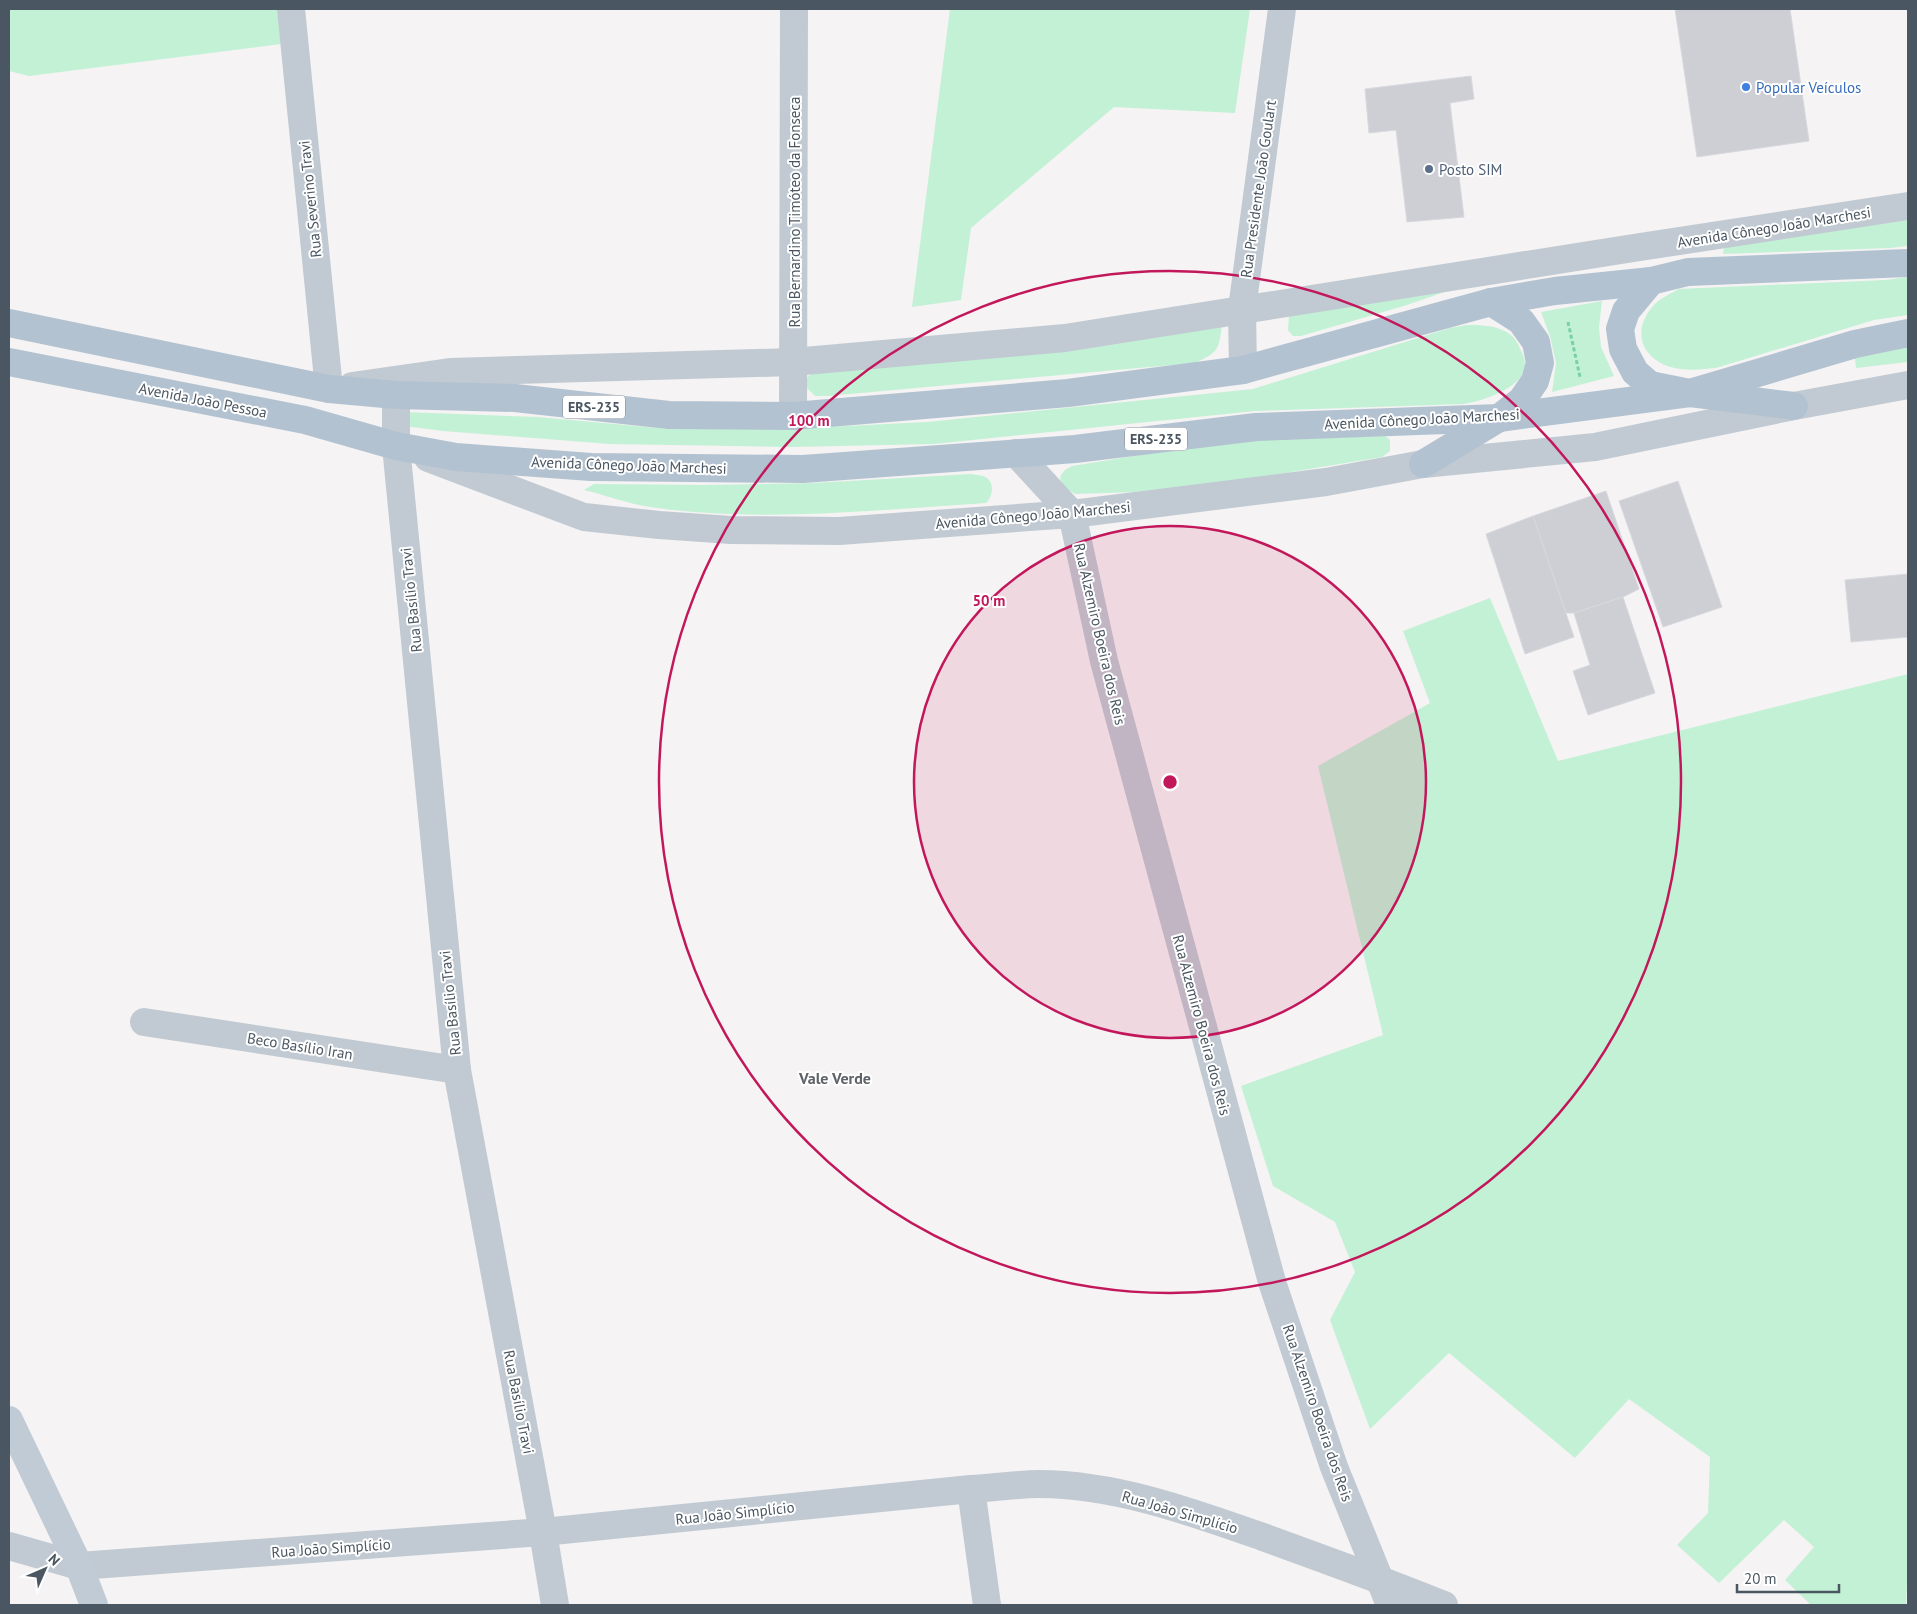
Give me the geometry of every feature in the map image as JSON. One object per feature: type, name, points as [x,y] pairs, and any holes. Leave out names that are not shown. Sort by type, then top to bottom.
[{"type":"main road","name":"Avenida Cônego João Marchesi","points":[[396,395],[514,398],[670,415],[793,416],[1068,393],[1243,370],[1491,302],[1555,291],[1650,281],[1688,272],[1908,263]]},
{"type":"main road","points":[[1650,281],[1626,311],[1620,329],[1623,350],[1635,372],[1650,385],[1794,406]]},
{"type":"main road","points":[[1423,464],[1499,418],[1522,400],[1535,381],[1540,363],[1536,342],[1521,321],[1491,302]]},
{"type":"main road","name":"ERS-235","points":[[9,323],[329,389],[396,395]]},
{"type":"main road","name":"Avenida Cônego João Marchesi","points":[[396,446],[456,457],[601,468],[803,469],[1074,449],[1256,427],[1499,418],[1690,392],[1855,344],[1908,333]]},
{"type":"main road","name":"Avenida João Pessoa","points":[[9,362],[305,420],[396,446]]},
{"type":"main road","points":[[9,1420],[79,1566],[94,1605]]},
{"type":"street","name":"Rua Severino Travi","points":[[292,9],[329,389]]},
{"type":"street","name":"Rua Bernardino Timóteo da Fonseca","points":[[793,416],[794,9]]},
{"type":"street","name":"Rua Presidente João Goulart","points":[[1243,370],[1242,310],[1282,9]]},
{"type":"street","name":"Avenida Cônego João Marchesi","points":[[329,389],[450,372],[793,362],[1065,338],[1908,206]]},
{"type":"street","name":"Avenida Cônego João Marchesi","points":[[396,446],[584,517],[731,530],[839,531],[1072,514],[1326,482],[1423,464],[1595,447],[1794,406],[1908,385]]},
{"type":"street","name":"Rua Basílio Travi","points":[[396,395],[396,446],[457,1070],[555,1605]]},
{"type":"street","points":[[1016,453],[1072,514]]},
{"type":"street","name":"Rua Alzemiro Boeira dos Reis","points":[[1072,514],[1104,661],[1272,1282],[1334,1466],[1390,1605]]},
{"type":"street","name":"Beco Basílio Iran","points":[[144,1022],[457,1070]]},
{"type":"street","name":"Rua João Simplício","points":[[9,1546],[79,1566],[543,1532],[971,1489],[1040,1484],[1090,1489],[1147,1499],[1212,1519],[1380,1579],[1444,1605]]},
{"type":"street","points":[[971,1489],[987,1605]]},
{"type":"path","points":[[1555,291],[1568,321],[1586,405]]},
{"type":"green space","points":[[9,9],[277,9],[281,44],[29,76],[9,71]]},
{"type":"green space","points":[[950,9],[1250,9],[1235,113],[1114,107],[971,228],[961,300],[912,307]]},
{"type":"green space","points":[[1908,220],[1908,246],[1723,254],[1724,246]]},
{"type":"green space","points":[[1908,277],[1908,315],[1874,320],[1716,368],[1686,370],[1665,365],[1651,356],[1646,350],[1641,336],[1644,320],[1653,306],[1665,296],[1679,289],[1885,280]]},
{"type":"green space","points":[[1450,290],[1407,305],[1301,336],[1293,336],[1288,330],[1289,315]]},
{"type":"green space","points":[[1602,301],[1599,328],[1601,347],[1614,376],[1552,392],[1556,363],[1550,336],[1541,312]]},
{"type":"green space","points":[[1222,324],[1220,339],[1216,349],[1213,353],[1194,363],[828,396],[815,396],[807,388],[805,382],[808,376],[815,373]]},
{"type":"green space","points":[[1467,325],[1489,326],[1508,333],[1517,343],[1525,360],[1525,367],[1522,375],[1509,388],[1490,397],[1464,404],[1255,411],[934,444],[792,447],[610,444],[443,431],[404,426],[403,412],[538,417],[669,429],[787,429],[927,422],[1253,389],[1450,328]]},
{"type":"green space","points":[[1908,342],[1908,362],[1856,368],[1855,358],[1899,343]]},
{"type":"green space","points":[[1385,436],[1390,440],[1390,451],[1382,457],[1254,478],[1134,492],[1075,494],[1064,487],[1060,479],[1065,470],[1072,466],[1140,455],[1254,440]]},
{"type":"green space","points":[[971,474],[983,476],[990,481],[992,493],[986,503],[818,514],[776,515],[692,512],[642,506],[584,490],[594,484],[706,485],[814,483]]},
{"type":"green space","points":[[1490,598],[1558,761],[1908,674],[1908,1562],[1906,1605],[1811,1605],[1785,1580],[1814,1547],[1784,1520],[1719,1583],[1677,1545],[1708,1513],[1710,1457],[1629,1399],[1575,1458],[1449,1353],[1370,1429],[1330,1320],[1355,1272],[1335,1222],[1273,1186],[1241,1086],[1383,1035],[1318,766],[1430,703],[1403,631]]},
{"type":"building","points":[[1675,9],[1790,9],[1809,141],[1697,157]]},
{"type":"building","points":[[1471,76],[1474,99],[1450,103],[1464,217],[1407,222],[1396,130],[1369,133],[1365,89]]},
{"type":"building","points":[[1678,481],[1722,607],[1663,627],[1619,501]]},
{"type":"building","points":[[1606,491],[1639,589],[1623,597],[1574,613],[1566,613],[1533,516]]},
{"type":"building","points":[[1533,516],[1574,637],[1525,654],[1486,534]]},
{"type":"building","points":[[1908,574],[1908,637],[1851,642],[1845,580]]},
{"type":"building","points":[[1623,597],[1655,693],[1588,715],[1573,671],[1590,665],[1574,613]]},
{"type":"place","name":"Popular Veículos","points":[[1746,87]]},
{"type":"place","name":"Posto SIM","points":[[1429,169]]},
{"type":"district","name":"Vale Verde","points":[[835,1078]]}]
